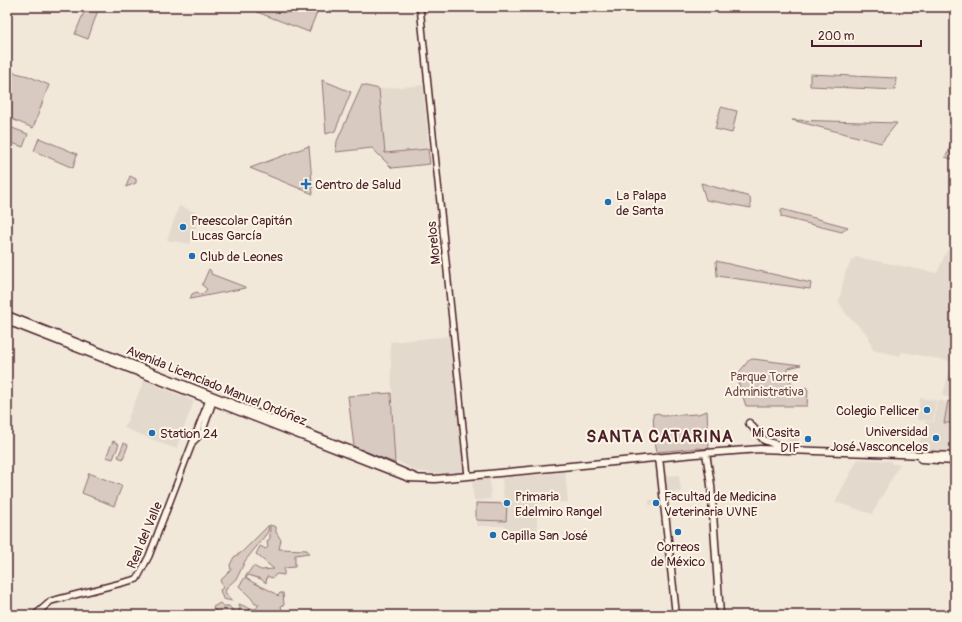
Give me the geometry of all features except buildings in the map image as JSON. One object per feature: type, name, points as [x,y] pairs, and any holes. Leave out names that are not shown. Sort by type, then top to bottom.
[{"type":"main road","name":"Avenida Licenciado Manuel Ordóñez","points":[[7,315],[162,380],[212,398],[399,475],[410,478],[435,479],[706,452],[752,451],[955,461]]},
{"type":"main road","name":"Avenida Licenciado Manuel Ordóñez","points":[[7,321],[143,375],[162,380],[177,381],[212,398]]},
{"type":"main road","points":[[749,423],[760,437],[768,443],[800,451]]},
{"type":"main road","name":"Avenida Licenciado Manuel Ordóñez","points":[[752,451],[760,449],[955,456]]},
{"type":"main road","points":[[706,452],[711,485],[720,615]]},
{"type":"main road","points":[[659,457],[676,615]]},
{"type":"street","name":"Morelos","points":[[420,7],[468,476]]},
{"type":"street","name":"Real del Valle","points":[[35,615],[51,601],[137,579],[150,556],[194,441],[199,437],[212,398]]},
{"type":"shaded area","points":[[423,85],[429,149],[385,153],[379,89]]},
{"type":"shaded area","name":"Preescolar Capitán Lucas García","points":[[179,206],[200,214],[190,244],[167,240]]},
{"type":"shaded area","points":[[947,250],[955,252],[955,362],[902,352],[900,356],[873,350],[868,335],[846,314],[839,302],[845,273],[852,260],[856,257],[937,273]]},
{"type":"shaded area","points":[[451,336],[465,470],[463,473],[438,474],[416,471],[395,460],[390,342]]},
{"type":"shaded area","points":[[951,368],[955,369],[955,398],[942,396]]},
{"type":"shaded area","points":[[144,380],[194,401],[176,449],[124,428]]},
{"type":"shaded area","name":"Colegio Pellicer","points":[[920,398],[936,400],[933,421],[917,420]]},
{"type":"shaded area","points":[[937,400],[948,402],[944,423],[934,422]]},
{"type":"shaded area","name":"Universidad José Vasconcelos","points":[[926,421],[952,424],[951,452],[917,451]]},
{"type":"shaded area","points":[[788,429],[800,429],[798,447],[786,446]]},
{"type":"shaded area","points":[[858,459],[891,461],[892,464],[900,464],[872,514],[835,502]]},
{"type":"shaded area","name":"Primaria Edelmiro Rangel","points":[[565,472],[568,502],[539,503],[536,508],[538,532],[508,533],[505,526],[477,526],[475,502],[504,502],[502,478]]},
{"type":"shaded area","points":[[679,475],[681,492],[667,493],[664,476]]},
{"type":"shaded area","points":[[490,478],[491,499],[474,501],[472,479]]},
{"type":"shaded area","name":"Facultad de Medicina Veterinaria UVNE","points":[[649,500],[662,500],[662,506],[649,505]]},
{"type":"green space","points":[[86,7],[99,7],[88,39],[75,34]]},
{"type":"green space","points":[[259,7],[319,7],[309,32],[257,12]]},
{"type":"green space","points":[[8,71],[28,76],[49,85],[33,128],[7,117]]},
{"type":"green space","points":[[810,74],[896,78],[895,90],[810,86]]},
{"type":"green space","points":[[322,80],[351,92],[335,131],[326,134]]},
{"type":"green space","points":[[362,85],[379,89],[385,153],[428,149],[430,164],[392,168],[372,148],[336,152],[337,141]]},
{"type":"green space","points":[[721,107],[737,111],[732,133],[715,129]]},
{"type":"green space","points":[[792,120],[897,123],[881,143]]},
{"type":"green space","points":[[7,126],[28,134],[23,147],[7,141]]},
{"type":"green space","points":[[39,138],[77,154],[73,168],[34,151]]},
{"type":"green space","points":[[951,140],[955,141],[955,160],[945,157],[949,151]]},
{"type":"green space","points":[[309,146],[313,194],[250,168]]},
{"type":"green space","points":[[130,176],[136,179],[136,183],[126,187]]},
{"type":"green space","points":[[701,183],[750,197],[751,208],[706,200]]},
{"type":"green space","points":[[781,209],[848,227],[842,232],[781,217]]},
{"type":"green space","points":[[716,261],[811,283],[810,289],[717,276]]},
{"type":"green space","points":[[209,269],[211,274],[245,288],[190,299],[192,294],[197,292],[202,295],[207,289],[202,285]]},
{"type":"green space","name":"Parque Torre Administrativa","points":[[753,359],[801,365],[789,368],[786,372],[796,392],[806,387],[808,390],[807,406],[746,406],[736,376],[749,360]]},
{"type":"green space","points":[[391,393],[395,463],[354,447],[348,396]]},
{"type":"green space","points":[[948,401],[951,402],[951,405],[955,403],[952,423],[944,423]]},
{"type":"green space","points":[[707,411],[709,449],[698,448],[657,452],[655,441],[657,441],[657,431],[654,431],[653,414],[658,413],[662,416],[698,414]]},
{"type":"green space","points":[[113,441],[119,444],[113,459],[106,457]]},
{"type":"green space","points":[[124,443],[128,445],[123,459],[118,457]]},
{"type":"green space","points":[[89,473],[122,486],[114,506],[82,493]]},
{"type":"green space","points":[[476,503],[507,504],[506,521],[476,520]]},
{"type":"green space","points":[[269,525],[268,532],[245,561],[237,578],[227,587],[225,592],[232,601],[223,599],[220,590],[224,587],[220,581],[231,570],[230,565],[234,557],[242,552]]},
{"type":"green space","points":[[270,525],[276,527],[276,532],[281,540],[279,549],[307,550],[309,553],[295,555],[295,567],[284,568],[284,575],[277,574],[272,578],[267,576],[266,583],[261,579],[248,575],[246,578],[278,596],[280,593],[283,593],[284,605],[281,606],[283,615],[252,615],[250,608],[256,609],[259,604],[255,604],[239,586],[253,566],[261,570],[274,569],[256,554],[260,546],[266,549],[268,547],[267,542],[270,538]]},
{"type":"green space","points":[[220,603],[223,606],[229,606],[237,615],[216,615],[213,607]]},
{"type":"green space","points":[[239,604],[249,608],[250,615],[238,615],[240,608]]},
{"type":"place","name":"Centro de Salud","points":[[306,184]]},
{"type":"place","name":"La Palapa de Santa","points":[[608,202]]},
{"type":"place","name":"Preescolar Capitán Lucas García","points":[[183,227]]},
{"type":"place","name":"Club de Leones","points":[[192,256]]},
{"type":"place","name":"Colegio Pellicer","points":[[927,410]]},
{"type":"place","name":"Station 24","points":[[152,433]]},
{"type":"place","name":"Universidad José Vasconcelos","points":[[936,438]]},
{"type":"place","name":"Mi Casita DIF","points":[[808,439]]},
{"type":"place","name":"Primaria Edelmiro Rangel","points":[[507,503]]},
{"type":"place","name":"Facultad de Medicina Veterinaria UVNE","points":[[656,503]]},
{"type":"place","name":"Correos de México","points":[[678,532]]},
{"type":"place","name":"Capilla San José","points":[[493,535]]},
{"type":"district","name":"SANTA CATARINA","points":[[660,436]]}]
